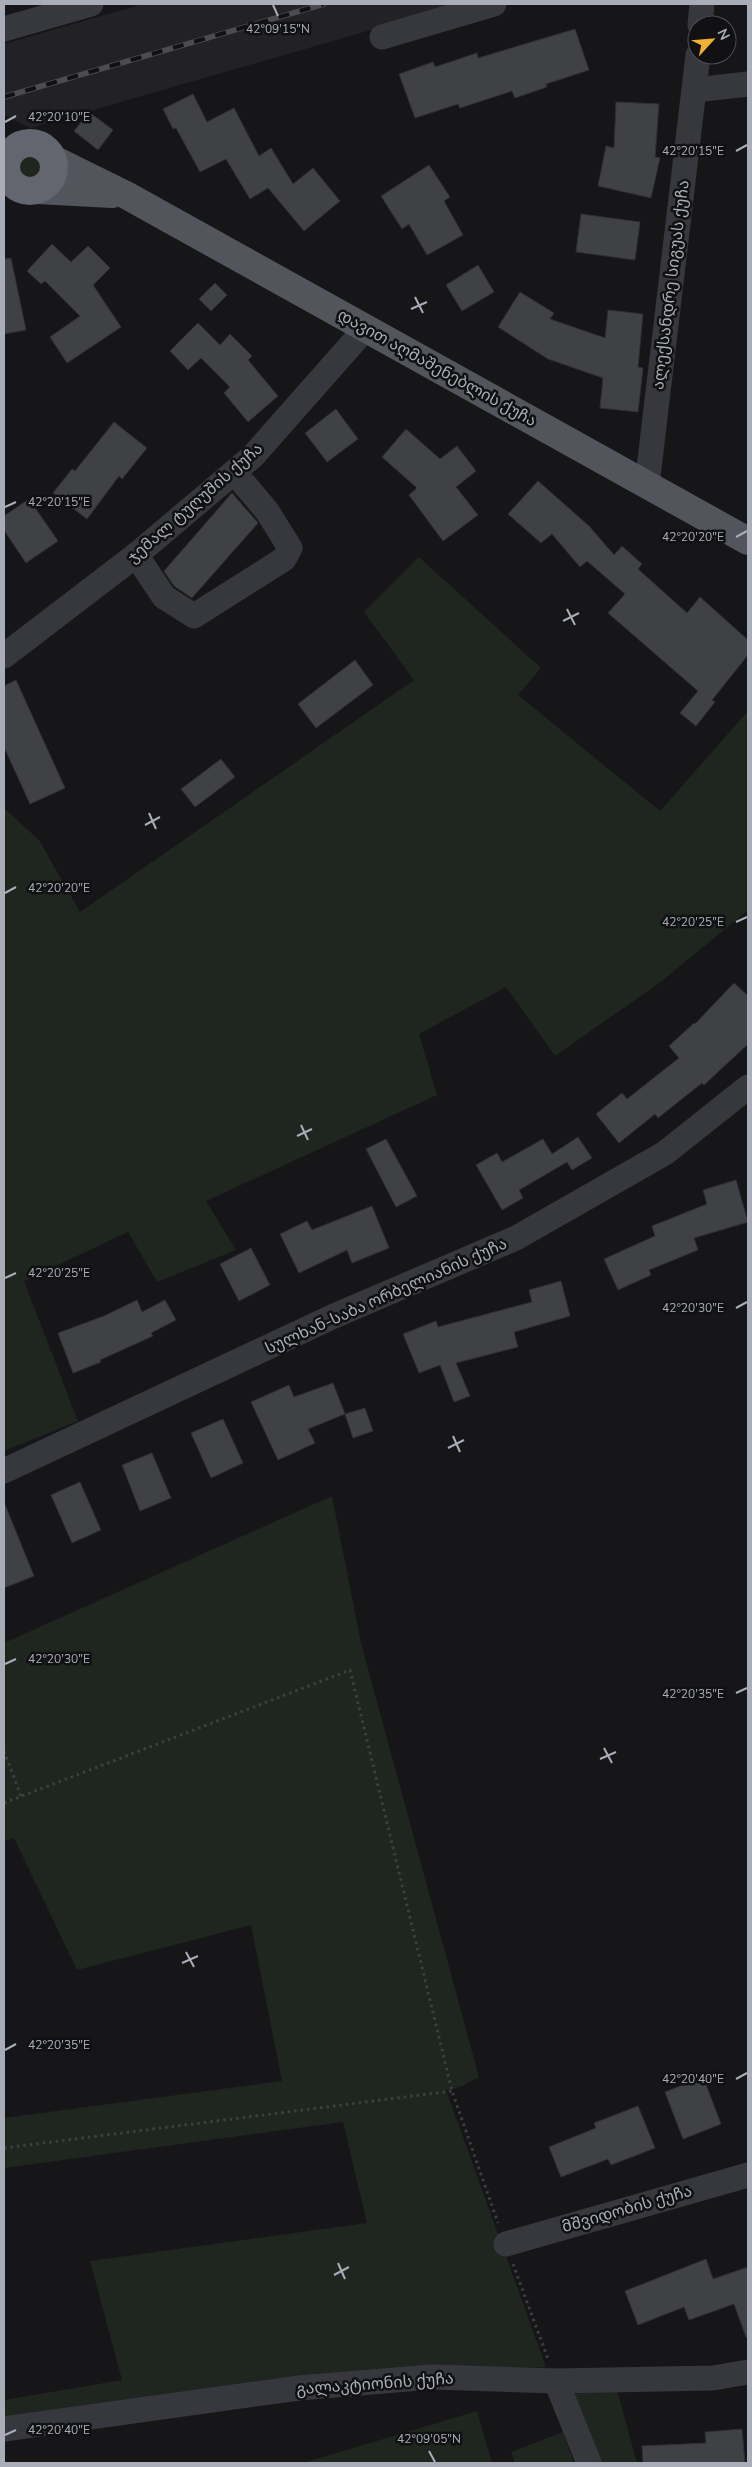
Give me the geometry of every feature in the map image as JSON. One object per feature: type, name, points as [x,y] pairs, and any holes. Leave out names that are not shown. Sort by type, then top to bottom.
[{"type":"highway","points":[[4,132],[28,143],[41,146],[48,151],[53,159],[53,174],[50,181],[12,175],[14,149],[28,143]]},
{"type":"main road","name":"დავით აღმაშენებლის ქუჩა","points":[[53,159],[126,195],[748,541]]},
{"type":"main road","name":"დავით აღმაშენებლის ქუჩა","points":[[12,175],[126,195]]},
{"type":"street","points":[[4,29],[92,4]]},
{"type":"street","points":[[382,37],[494,4]]},
{"type":"street","name":"ალექსანდრე სიგუას ქუჩა","points":[[647,484],[697,65]]},
{"type":"street","points":[[695,90],[748,84]]},
{"type":"street","name":"ჯემალ ტუღუშის ქუჩა","points":[[4,656],[136,555],[253,456],[366,328]]},
{"type":"street","points":[[136,555],[164,597],[194,616],[284,559],[290,548],[267,511],[234,472]]},
{"type":"street","name":"სულხან-საბა ორბელიანის ქუჩა","points":[[4,1472],[334,1316],[516,1238],[665,1153],[748,1087]]},
{"type":"street","name":"მშვიდობის ქუჩა","points":[[506,2244],[748,2175]]},
{"type":"street","name":"გალაკტიონის ქუჩა","points":[[4,2429],[299,2388],[432,2377],[556,2381],[713,2378],[748,2372]]},
{"type":"street","points":[[556,2381],[589,2463]]},
{"type":"path","points":[[4,1803],[350,1670],[452,2091],[556,2381]]},
{"type":"path","points":[[4,1751],[21,1796]]},
{"type":"path","points":[[4,2148],[452,2091]]},
{"type":"shaded area","points":[[143,4],[461,4],[31,128],[4,115],[4,44]]},
{"type":"shaded area","points":[[29,154],[38,158],[42,167],[38,176],[29,180],[20,176],[16,167],[20,158]]},
{"type":"shaded area","points":[[419,557],[541,668],[518,695],[660,811],[748,711],[748,910],[662,981],[555,1056],[506,987],[419,1034],[437,1095],[206,1201],[236,1250],[157,1282],[128,1232],[24,1281],[78,1421],[4,1451],[4,808],[39,840],[80,912],[414,680],[364,612]]},
{"type":"shaded area","points":[[332,1496],[361,1643],[479,2077],[460,2087],[446,2090],[546,2367],[425,2371],[4,2421],[4,2400],[122,2380],[90,2261],[367,2223],[343,2122],[4,2168],[4,2118],[282,2081],[251,1925],[77,1970],[14,1838],[4,1841],[4,1643]]},
{"type":"shaded area","points":[[617,2390],[637,2463],[599,2463],[574,2394]]},
{"type":"shaded area","points":[[477,2411],[492,2463],[303,2463]]},
{"type":"shaded area","points":[[563,2432],[574,2463],[515,2463],[511,2452]]},
{"type":"building","points":[[575,29],[589,70],[546,84],[547,87],[515,98],[512,91],[460,108],[458,104],[415,118],[399,74],[433,62],[435,67],[477,53],[478,58]]},
{"type":"building","points":[[193,94],[207,122],[234,108],[259,156],[271,148],[293,184],[313,168],[340,201],[304,231],[268,188],[250,199],[226,159],[200,172],[176,128],[173,129],[163,109]]},
{"type":"building","points":[[616,102],[659,104],[655,157],[660,158],[651,198],[598,186],[606,146],[614,148]]},
{"type":"building","points":[[89,112],[113,130],[98,150],[74,131]]},
{"type":"building","points":[[429,165],[450,197],[444,201],[463,235],[427,255],[409,224],[402,229],[381,196]]},
{"type":"building","points":[[581,214],[640,222],[635,260],[576,252]]},
{"type":"building","points":[[52,244],[71,262],[88,246],[110,268],[93,285],[121,327],[67,363],[50,337],[80,316],[45,281],[41,284],[27,271]]},
{"type":"building","points":[[11,258],[26,330],[4,334],[4,259]]},
{"type":"building","points":[[478,265],[494,292],[462,311],[446,285]]},
{"type":"building","points":[[215,283],[227,295],[211,311],[199,299]]},
{"type":"building","points":[[520,292],[554,313],[550,319],[605,338],[608,310],[643,314],[638,367],[643,368],[638,412],[600,408],[603,378],[548,359],[498,327]]},
{"type":"building","points":[[198,323],[220,345],[230,334],[252,356],[248,360],[278,396],[248,422],[224,393],[230,387],[201,358],[188,370],[170,351]]},
{"type":"building","points":[[336,409],[358,439],[327,462],[305,433]]},
{"type":"building","points":[[114,422],[147,448],[122,479],[119,476],[87,519],[53,493],[72,469],[75,471]]},
{"type":"building","points":[[406,429],[440,459],[457,446],[476,471],[456,487],[478,515],[443,541],[409,495],[417,488],[382,457]]},
{"type":"building","points":[[538,481],[589,526],[614,555],[622,546],[642,564],[638,569],[687,613],[700,597],[748,640],[748,655],[712,700],[715,702],[696,726],[680,713],[698,691],[608,613],[625,594],[587,561],[580,567],[552,534],[541,543],[508,514]]},
{"type":"building","points":[[232,493],[258,523],[192,598],[174,586],[164,571]]},
{"type":"building","points":[[29,499],[58,541],[26,563],[4,530],[4,516]]},
{"type":"building","points":[[355,660],[373,685],[316,728],[298,704]]},
{"type":"building","points":[[16,680],[65,788],[30,804],[4,747],[4,686]]},
{"type":"building","points":[[221,759],[235,777],[195,807],[181,789]]},
{"type":"building","points":[[734,983],[748,996],[748,1044],[704,1085],[702,1083],[658,1118],[655,1114],[619,1143],[596,1114],[622,1093],[627,1099],[679,1058],[669,1046],[695,1024]]},
{"type":"building","points":[[578,1137],[592,1158],[572,1170],[567,1162],[519,1190],[523,1198],[502,1210],[476,1165],[497,1153],[502,1162],[543,1139],[552,1154]]},
{"type":"building","points":[[386,1139],[417,1196],[396,1207],[366,1149]]},
{"type":"building","points":[[736,1180],[748,1222],[694,1238],[698,1250],[649,1270],[651,1275],[618,1290],[604,1259],[655,1236],[652,1226],[707,1204],[703,1190]]},
{"type":"building","points":[[372,1206],[389,1248],[352,1263],[347,1250],[299,1273],[280,1234],[307,1221],[312,1230]]},
{"type":"building","points":[[251,1248],[270,1285],[239,1301],[220,1264]]},
{"type":"building","points":[[561,1281],[570,1316],[514,1332],[518,1347],[456,1363],[470,1396],[454,1402],[440,1365],[419,1373],[403,1334],[436,1321],[438,1327],[532,1302],[529,1290]]},
{"type":"building","points":[[137,1300],[142,1312],[165,1300],[176,1320],[151,1333],[153,1336],[100,1360],[101,1362],[73,1373],[58,1333],[104,1316]]},
{"type":"building","points":[[333,1383],[345,1414],[308,1429],[315,1443],[278,1460],[251,1402],[289,1385],[294,1397]]},
{"type":"building","points":[[365,1408],[373,1431],[353,1438],[345,1414]]},
{"type":"building","points":[[223,1419],[243,1463],[211,1478],[191,1433]]},
{"type":"building","points":[[152,1453],[171,1498],[140,1511],[122,1465]]},
{"type":"building","points":[[80,1482],[101,1530],[72,1543],[51,1495]]},
{"type":"building","points":[[4,1502],[34,1576],[4,1588]]},
{"type":"building","points":[[703,2077],[721,2124],[683,2139],[665,2092]]},
{"type":"building","points":[[638,2106],[655,2148],[611,2165],[608,2159],[561,2177],[549,2147],[596,2128],[594,2123]]},
{"type":"building","points":[[706,2259],[713,2279],[748,2267],[748,2337],[746,2337],[734,2304],[689,2320],[684,2307],[638,2325],[625,2291]]},
{"type":"building","points":[[742,2429],[745,2463],[643,2463],[642,2446],[706,2443],[705,2432]]},
{"type":"railway","points":[[4,97],[324,4]]}]
